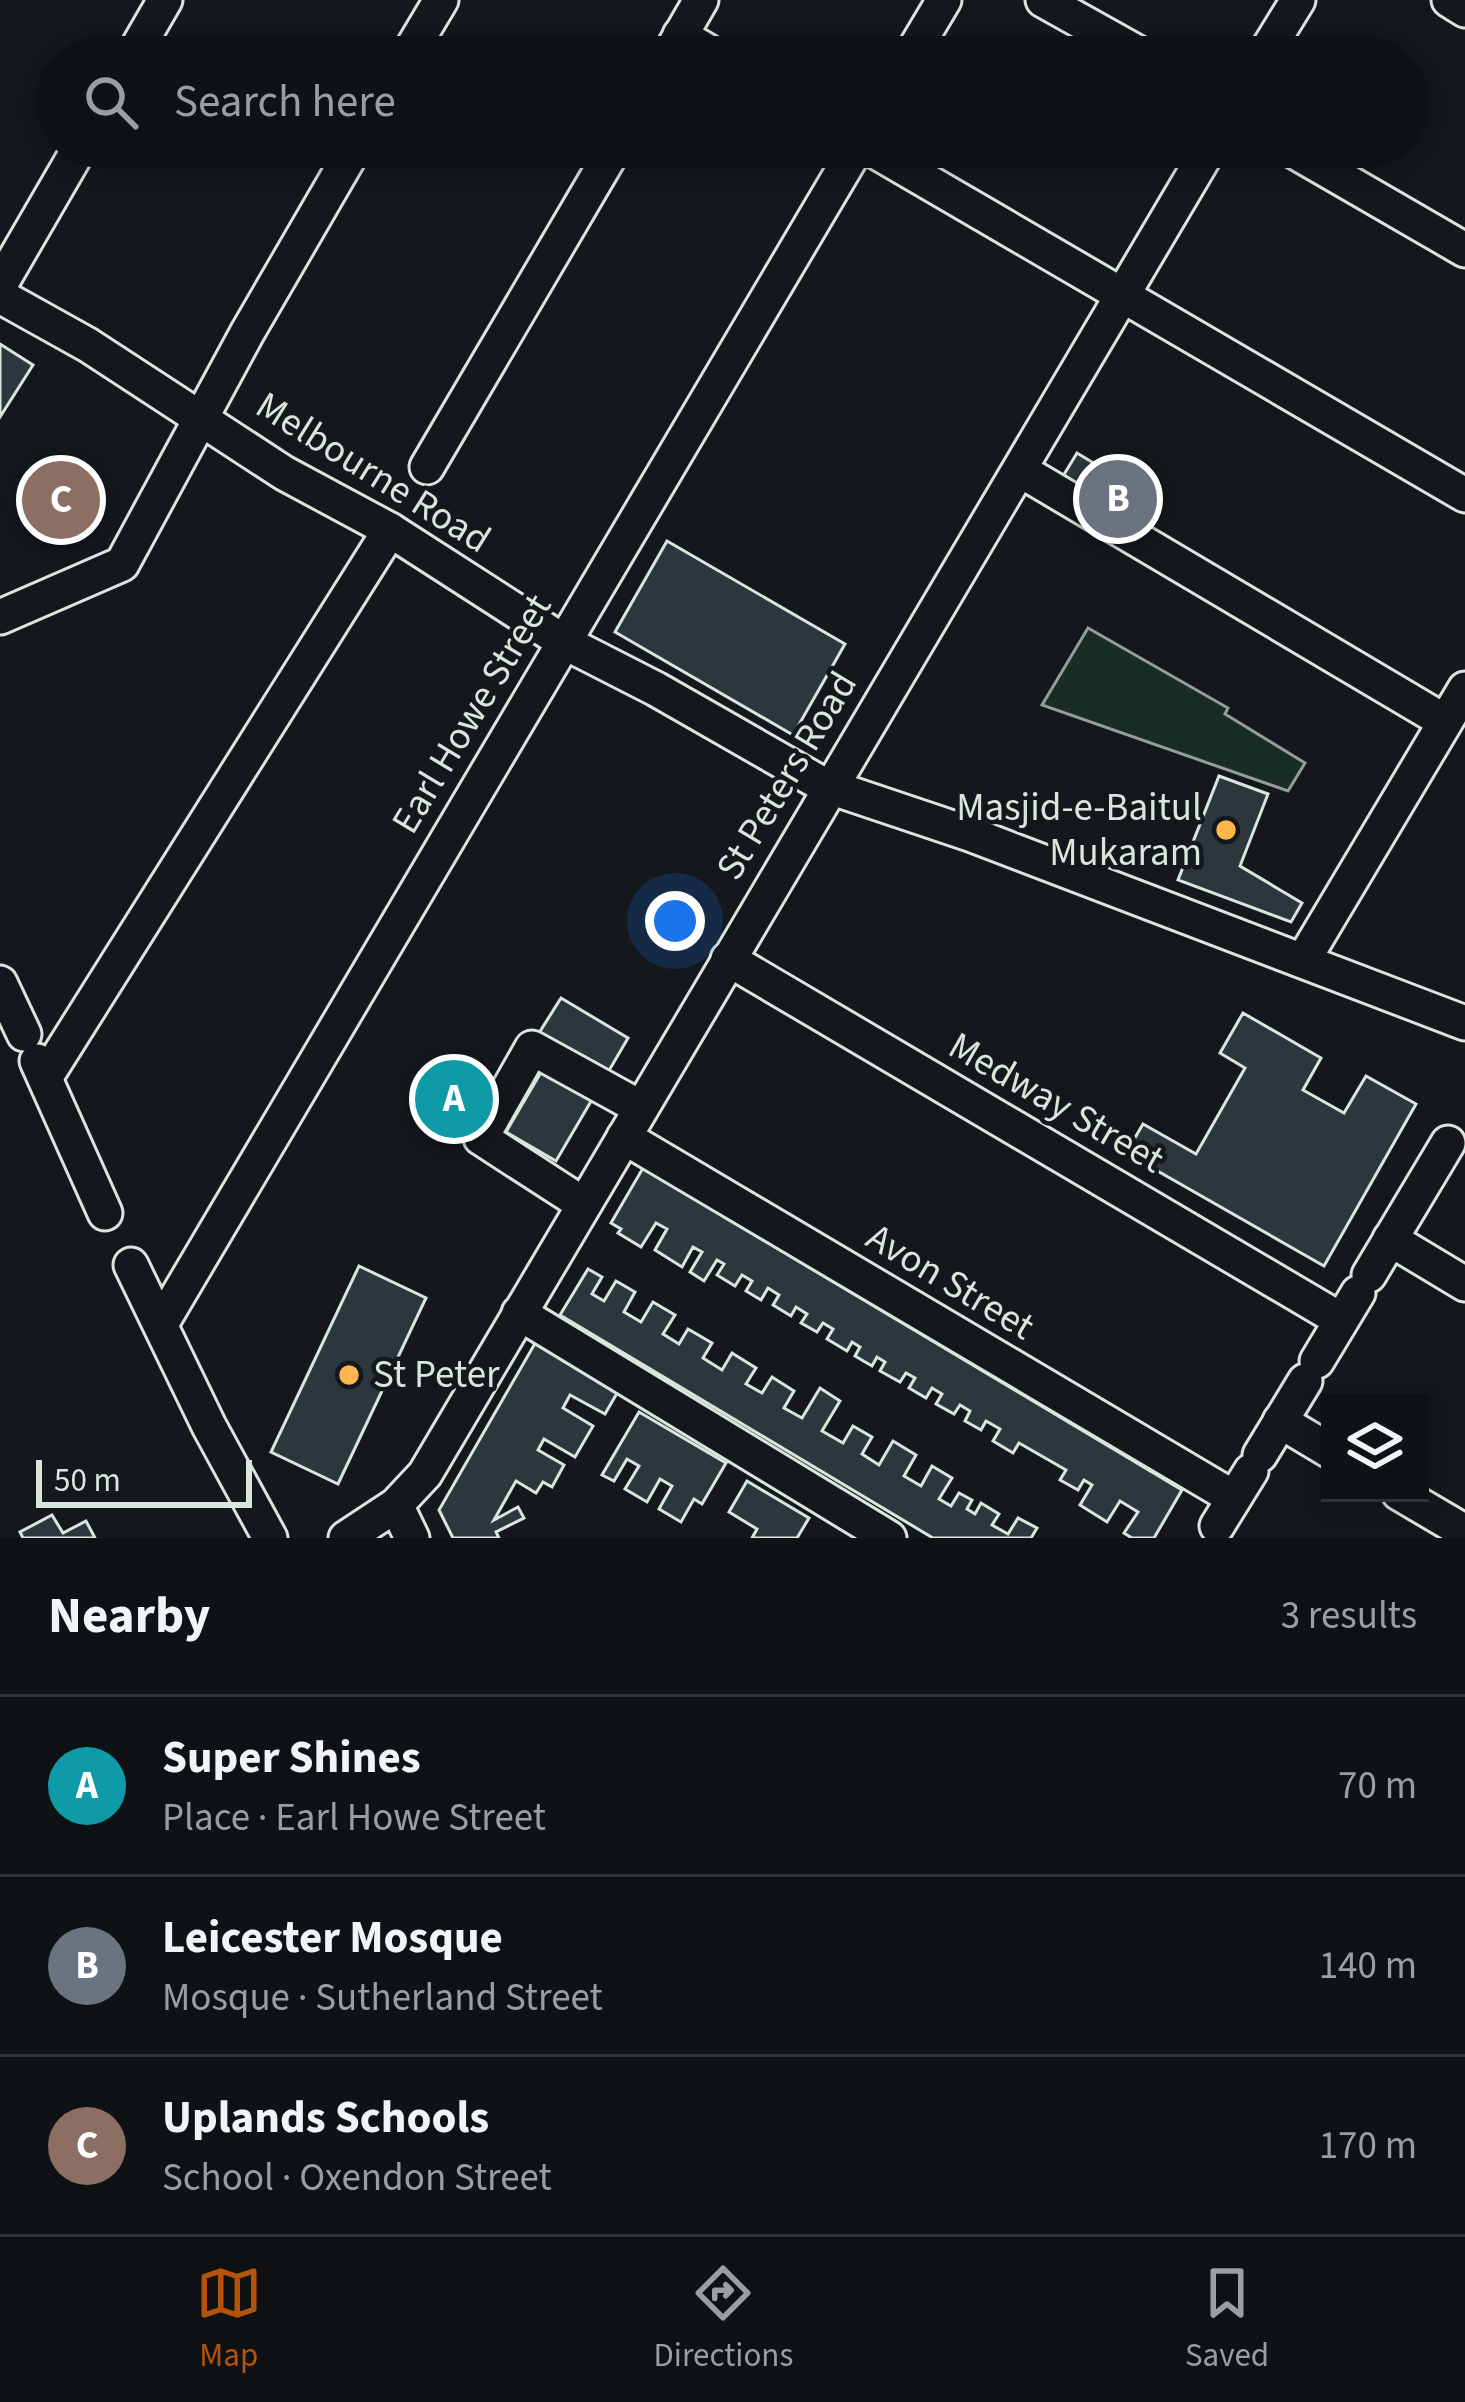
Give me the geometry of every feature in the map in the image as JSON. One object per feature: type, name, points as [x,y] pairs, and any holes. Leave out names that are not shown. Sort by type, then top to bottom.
[{"type":"street","points":[[144,36],[165,0]]},
{"type":"street","points":[[419,36],[440,0]]},
{"type":"street","points":[[680,36],[701,0]]},
{"type":"street","points":[[923,36],[944,0]]},
{"type":"street","points":[[1043,0],[1107,36]]},
{"type":"street","points":[[1277,36],[1298,0]]},
{"type":"street","points":[[1450,0],[1465,10]]},
{"type":"street","points":[[0,285],[68,168]]},
{"type":"street","points":[[0,617],[122,563],[343,168]]},
{"type":"street","points":[[427,467],[603,168]]},
{"type":"street","name":"Earl Howe Street","points":[[161,1324],[845,168]]},
{"type":"street","points":[[905,168],[1465,495]]},
{"type":"street","name":"St Peters Road","points":[[346,1538],[396,1505],[425,1474],[1198,168]]},
{"type":"street","points":[[1323,168],[1465,250]]},
{"type":"street","name":"Melbourne Road","points":[[0,296],[88,345],[284,473],[390,530],[564,642],[830,788],[970,834],[1465,1022]]},
{"type":"street","points":[[1020,470],[1444,721]]},
{"type":"street","points":[[35,1058],[390,530]]},
{"type":"street","points":[[1304,959],[1465,689]]},
{"type":"street","name":"Medway Street","points":[[728,959],[1356,1296]]},
{"type":"street","points":[[0,983],[105,1213]]},
{"type":"street","name":"Avon Street","points":[[583,1204],[481,1138],[532,1048],[632,1123],[1240,1488],[1280,1421]]},
{"type":"street","points":[[1321,1446],[1280,1421],[1448,1143]]},
{"type":"street","points":[[1390,1239],[1465,1285]]},
{"type":"street","points":[[131,1265],[270,1538]]},
{"type":"street","points":[[519,1313],[850,1528],[889,1538]]},
{"type":"street","points":[[1415,1502],[1465,1532]]},
{"type":"street","points":[[396,1505],[412,1538]]},
{"type":"green space","points":[[1088,628],[1228,708],[1225,714],[1305,763],[1288,791],[1042,705]]},
{"type":"building","points":[[0,344],[33,365],[0,417]]},
{"type":"building","points":[[1077,453],[1115,476],[1112,482],[1160,508],[1145,532],[1060,481]]},
{"type":"building","points":[[667,541],[845,644],[793,735],[615,632]]},
{"type":"building","name":"Masjid-e-Baitul Mukaram","points":[[1219,776],[1268,794],[1240,866],[1302,903],[1291,922],[1178,880]]},
{"type":"building","points":[[561,998],[628,1038],[607,1074],[539,1033]]},
{"type":"building","points":[[1243,1013],[1321,1058],[1303,1090],[1344,1113],[1366,1076],[1416,1104],[1324,1266],[1126,1153],[1143,1124],[1196,1154],[1245,1068],[1220,1053]]},
{"type":"building","points":[[557,1045],[607,1074],[556,1161],[506,1132]]},
{"type":"building","points":[[453,1075],[474,1086],[454,1123],[433,1111]]},
{"type":"building","points":[[643,1168],[1182,1490],[1154,1538],[1132,1538],[1124,1533],[1138,1512],[1120,1501],[1107,1522],[1080,1505],[1092,1485],[1084,1480],[1078,1490],[1060,1480],[1066,1470],[1019,1443],[1013,1453],[993,1441],[1000,1429],[986,1421],[981,1430],[965,1421],[970,1411],[960,1405],[954,1414],[936,1404],[942,1394],[932,1388],[926,1398],[909,1388],[915,1378],[906,1373],[900,1382],[880,1371],[885,1362],[877,1357],[872,1366],[855,1356],[860,1347],[852,1342],[847,1351],[827,1339],[833,1329],[823,1323],[817,1332],[801,1323],[807,1314],[796,1307],[791,1316],[773,1305],[779,1295],[768,1288],[761,1300],[746,1291],[752,1281],[742,1275],[735,1286],[717,1275],[724,1264],[717,1260],[704,1281],[690,1272],[702,1252],[693,1247],[682,1267],[655,1250],[667,1229],[656,1223],[641,1247],[618,1233],[621,1229],[611,1223]]},
{"type":"building","name":"St Peter","points":[[359,1266],[426,1298],[338,1484],[271,1452]]},
{"type":"building","points":[[588,1269],[602,1277],[592,1294],[604,1301],[616,1281],[635,1292],[624,1312],[641,1322],[653,1302],[675,1315],[663,1334],[679,1344],[688,1329],[712,1343],[703,1358],[722,1370],[732,1353],[756,1368],[746,1384],[762,1393],[772,1377],[794,1391],[784,1408],[802,1418],[820,1388],[840,1401],[822,1431],[843,1443],[853,1426],[872,1437],[862,1454],[879,1465],[893,1441],[916,1455],[904,1476],[921,1486],[932,1466],[952,1478],[939,1499],[951,1506],[959,1493],[972,1500],[967,1509],[975,1514],[981,1503],[999,1514],[992,1525],[1008,1534],[1018,1518],[1037,1528],[1031,1538],[933,1538],[560,1315]]},
{"type":"building","points":[[537,1340],[620,1388],[605,1414],[570,1395],[563,1408],[593,1426],[575,1457],[544,1439],[538,1450],[564,1465],[552,1487],[543,1482],[536,1493],[516,1481],[494,1520],[518,1507],[524,1518],[496,1532],[499,1538],[453,1538],[439,1510]]},
{"type":"building","points":[[639,1412],[726,1463],[702,1504],[694,1499],[681,1522],[659,1509],[672,1486],[660,1479],[647,1502],[625,1489],[639,1466],[627,1459],[614,1481],[602,1475]]},
{"type":"building","points":[[747,1481],[809,1518],[797,1538],[752,1538],[757,1529],[729,1512]]},
{"type":"building","points":[[52,1515],[63,1533],[86,1521],[95,1538],[23,1538],[20,1532]]},
{"type":"place","name":"Leicester Mosque","points":[[1118,499]]},
{"type":"place","name":"Uplands Schools","points":[[61,500]]},
{"type":"place","name":"Masjid-e-Baitul Mukaram","points":[[1226,830]]},
{"type":"place","name":"Super Shines","points":[[454,1099]]},
{"type":"place","name":"St Peter","points":[[349,1375]]}]
